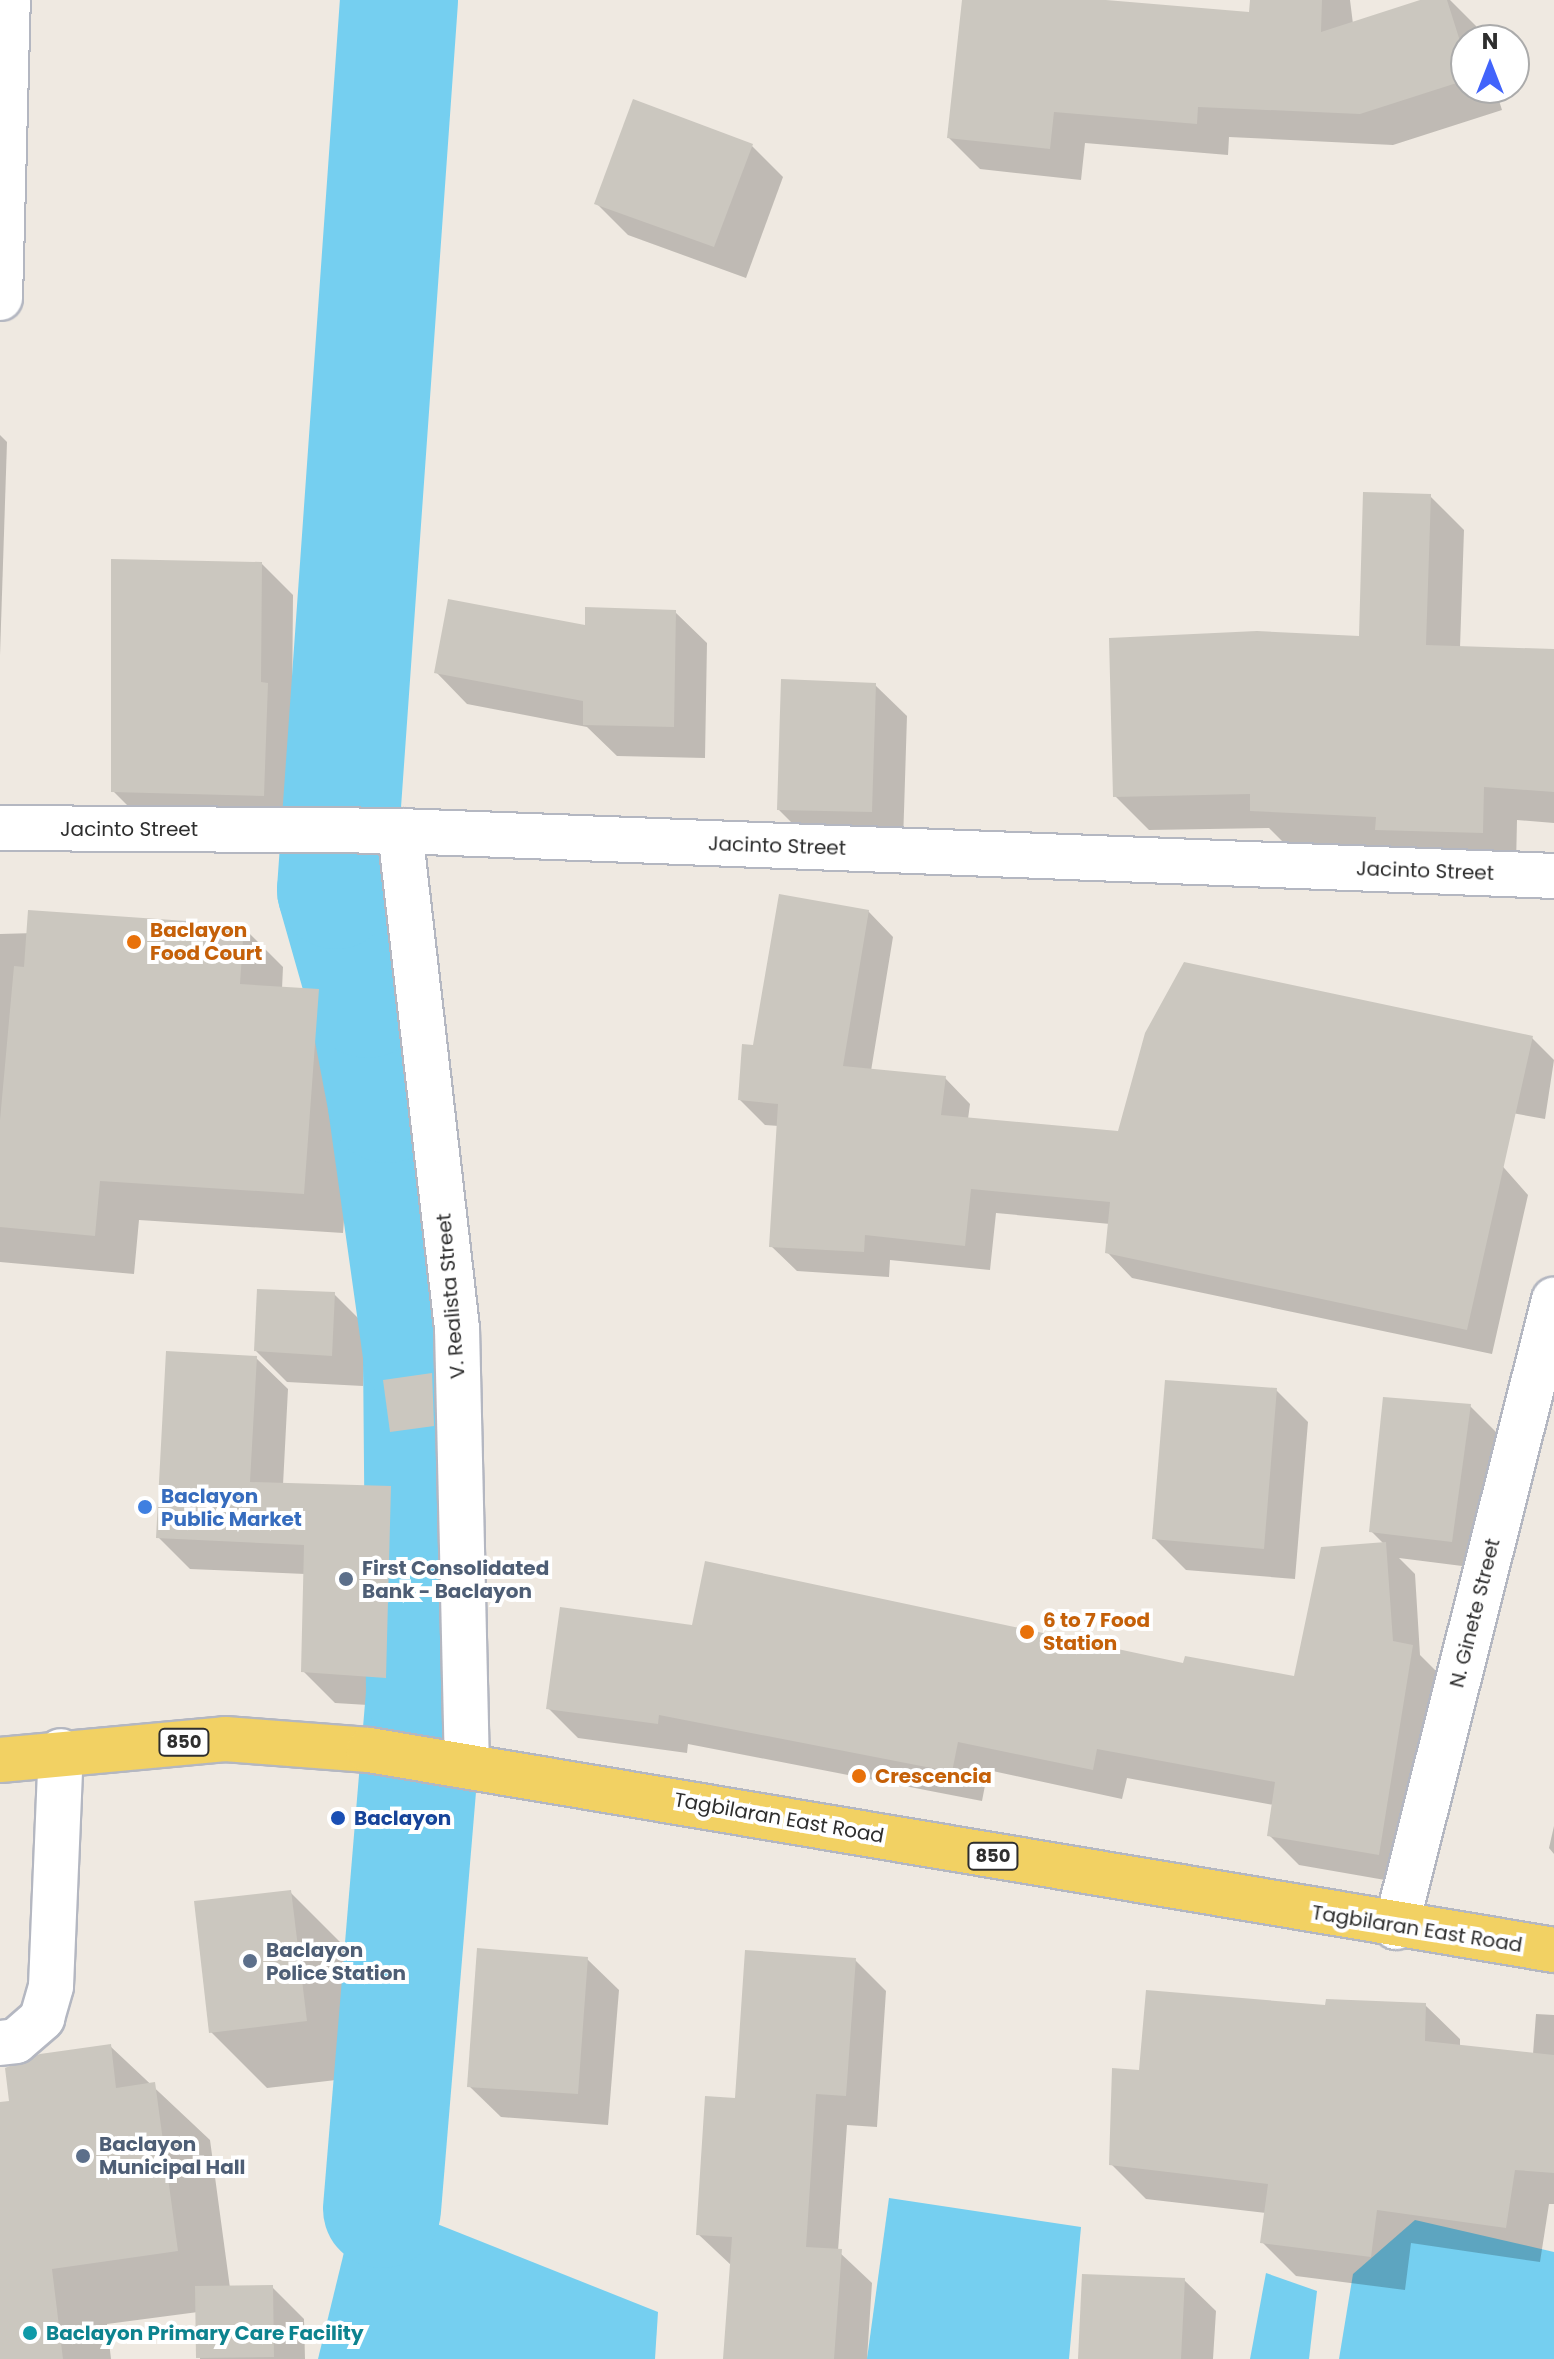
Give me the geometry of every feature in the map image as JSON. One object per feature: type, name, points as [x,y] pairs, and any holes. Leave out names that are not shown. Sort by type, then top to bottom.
[{"type":"main road","name":"Tagbilaran East Road","points":[[0,1760],[61,1751],[225,1739],[369,1750],[450,1760],[1396,1927],[1554,1950]]},
{"type":"street","points":[[0,298],[8,0]]},
{"type":"street","name":"Jacinto Street","points":[[0,828],[381,831],[1554,876]]},
{"type":"street","name":"V. Realista Street","points":[[381,831],[457,1328],[450,1760]]},
{"type":"street","name":"N. Ginete Street","points":[[1396,1927],[1554,1300]]},
{"type":"street","points":[[0,2043],[16,2041],[42,2018],[51,1986],[61,1751]]},
{"type":"water","points":[[889,2198],[1081,2227],[1069,2359],[867,2359]]},
{"type":"water","points":[[356,2203],[412,2214],[658,2312],[655,2359],[318,2359]]},
{"type":"water","points":[[1415,2220],[1554,2252],[1554,2359],[1339,2359],[1353,2274]]},
{"type":"water","points":[[1266,2273],[1317,2291],[1309,2359],[1250,2359]]},
{"type":"building","points":[[962,0],[1106,0],[1249,12],[1250,0],[1322,0],[1321,32],[1420,0],[1447,0],[1455,24],[1450,24],[1450,85],[1360,114],[1198,107],[1197,124],[1054,112],[1050,149],[947,138]]},
{"type":"building","points":[[633,99],[753,144],[714,247],[594,204]]},
{"type":"building","points":[[1363,492],[1431,494],[1426,645],[1554,649],[1554,792],[1484,787],[1483,833],[1375,830],[1376,817],[1250,811],[1250,794],[1113,797],[1109,638],[1257,631],[1359,636]]},
{"type":"building","points":[[111,559],[262,562],[261,682],[268,683],[264,796],[111,792]]},
{"type":"building","points":[[448,599],[585,625],[585,607],[676,610],[674,727],[583,725],[583,701],[434,673]]},
{"type":"building","points":[[781,679],[876,683],[872,812],[777,810]]},
{"type":"building","points":[[779,894],[869,910],[843,1066],[946,1076],[941,1115],[1118,1131],[1145,1033],[1184,962],[1533,1036],[1467,1330],[1105,1253],[1110,1202],[971,1189],[965,1246],[865,1235],[864,1252],[769,1247],[778,1104],[738,1100],[742,1044],[753,1045]]},
{"type":"building","points":[[28,910],[244,925],[240,984],[319,989],[304,1194],[100,1181],[95,1236],[0,1227],[0,1120],[14,966],[24,967]]},
{"type":"building","points":[[257,1289],[335,1292],[332,1356],[254,1351]]},
{"type":"building","points":[[166,1351],[257,1356],[250,1482],[391,1486],[386,1678],[301,1672],[304,1545],[156,1538]]},
{"type":"building","points":[[432,1373],[434,1426],[390,1432],[383,1380]]},
{"type":"building","points":[[1165,1380],[1277,1388],[1264,1549],[1152,1539]]},
{"type":"building","points":[[1383,1397],[1471,1404],[1452,1542],[1369,1532]]},
{"type":"building","points":[[1386,1542],[1393,1641],[1413,1645],[1379,1855],[1267,1836],[1275,1782],[1097,1749],[1093,1770],[958,1742],[952,1772],[659,1715],[658,1724],[546,1709],[560,1607],[692,1625],[705,1561],[1183,1663],[1185,1656],[1294,1676],[1321,1547]]},
{"type":"building","name":"Baclayon Police Station","points":[[291,1890],[307,2021],[209,2033],[194,1901]]},
{"type":"building","points":[[477,1948],[588,1957],[578,2094],[467,2087]]},
{"type":"building","points":[[745,1950],[856,1958],[846,2096],[816,2094],[806,2247],[842,2249],[834,2359],[723,2359],[732,2237],[696,2235],[705,2096],[735,2098]]},
{"type":"building","points":[[1146,1990],[1325,2005],[1326,1999],[1426,2003],[1425,2041],[1554,2055],[1554,2173],[1515,2170],[1506,2228],[1377,2210],[1371,2257],[1260,2243],[1268,2184],[1109,2165],[1112,2068],[1139,2070]]},
{"type":"building","name":"Baclayon Municipal Hall","points":[[111,2044],[116,2088],[155,2082],[178,2251],[52,2269],[63,2359],[0,2359],[0,2102],[9,2101],[5,2068],[40,2054]]},
{"type":"building","points":[[1082,2274],[1185,2278],[1181,2359],[1078,2359]]},
{"type":"building","points":[[273,2285],[274,2357],[196,2358],[195,2286]]},
{"type":"waterway","points":[[382,2209],[425,1694],[422,1354],[387,1104],[367,999],[336,890],[399,0]]},
{"type":"place","name":"Baclayon Food Court","points":[[134,942]]},
{"type":"place","name":"Baclayon Public Market","points":[[145,1507]]},
{"type":"place","name":"First Consolidated Bank - Baclayon","points":[[346,1579]]},
{"type":"place","name":"6 to 7 Food Station","points":[[1027,1632]]},
{"type":"place","name":"Crescencia","points":[[859,1776]]},
{"type":"place","name":"Baclayon","points":[[338,1818]]},
{"type":"place","name":"Baclayon Police Station","points":[[250,1961]]},
{"type":"place","name":"Baclayon Municipal Hall","points":[[83,2156]]},
{"type":"place","name":"Baclayon Primary Care Facility","points":[[30,2333]]}]
